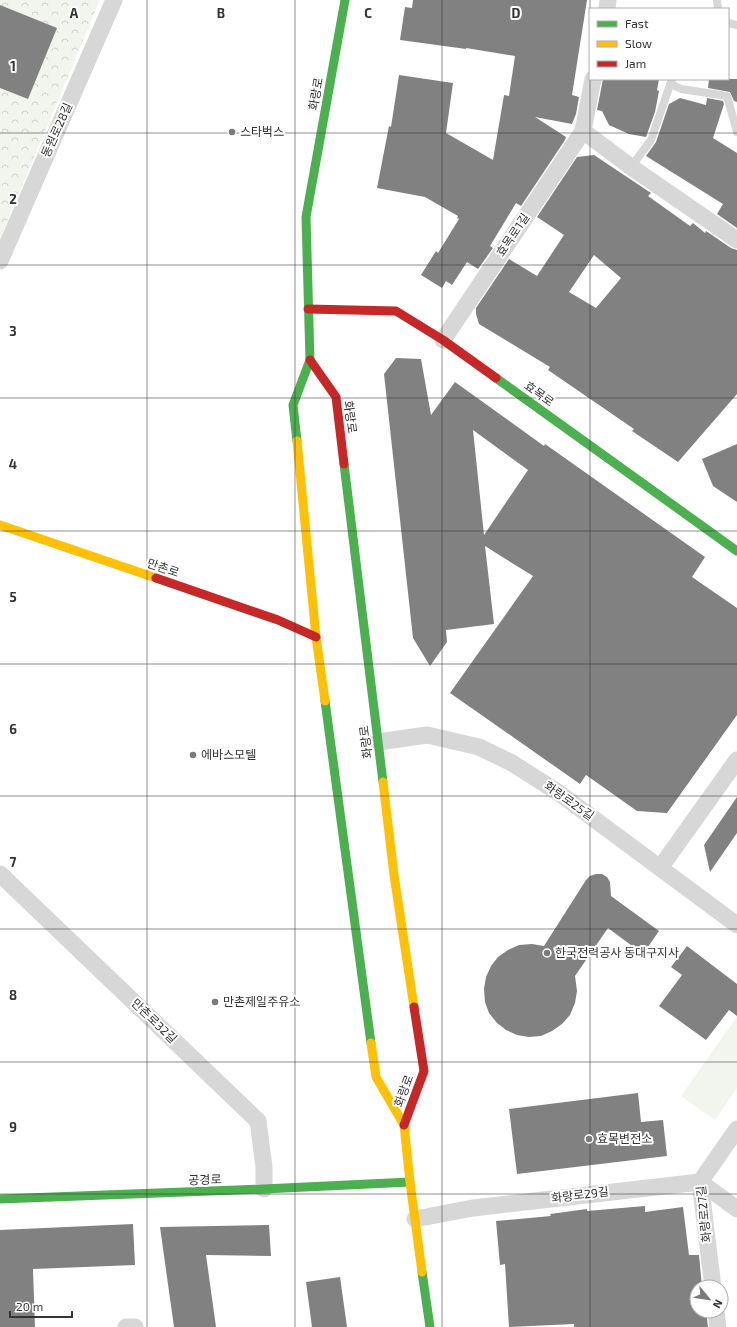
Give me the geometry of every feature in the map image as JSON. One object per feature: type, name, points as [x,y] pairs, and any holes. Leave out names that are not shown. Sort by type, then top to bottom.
[{"type":"main road","name":"화랑로","points":[[345,0],[306,217],[310,360],[293,405],[316,636],[376,1077],[404,1125],[410,1182],[430,1327]]},
{"type":"main road","name":"효목로","points":[[308,308],[396,311],[443,340],[737,551]]},
{"type":"main road","name":"화랑로","points":[[310,360],[336,397],[394,876],[424,1071],[404,1125]]},
{"type":"main road","name":"만촌로","points":[[0,525],[278,620],[316,636]]},
{"type":"main road","name":"공경로","points":[[0,1199],[410,1182]]},
{"type":"street","name":"동원로28길","points":[[0,261],[114,0]]},
{"type":"street","name":"효목로1길","points":[[443,340],[582,131],[593,80]]},
{"type":"street","points":[[582,131],[631,167],[737,240]]},
{"type":"street","name":"화랑로25길","points":[[378,742],[427,735],[479,747],[512,763],[559,793],[737,925]]},
{"type":"street","points":[[660,868],[737,760]]},
{"type":"street","name":"만촌로32길","points":[[0,874],[258,1121],[264,1167],[264,1189]]},
{"type":"street","name":"화랑로27길","points":[[712,1279],[700,1182],[737,1129]]},
{"type":"street","points":[[700,1182],[737,1209]]},
{"type":"street","name":"화랑로29길","points":[[415,1219],[473,1208],[700,1182]]},
{"type":"street","points":[[126,1327],[134,1327]]},
{"type":"lane","points":[[631,167],[651,140],[672,82],[681,89],[727,96],[737,132]]},
{"type":"green space","points":[[0,0],[100,0],[0,238]]},
{"type":"green space","points":[[737,1017],[737,1088],[715,1120],[681,1096]]},
{"type":"building","points":[[413,0],[587,0],[572,95],[579,97],[576,114],[572,124],[535,117],[566,137],[565,140],[521,206],[516,203],[490,246],[493,248],[478,269],[467,262],[452,285],[446,281],[442,288],[421,275],[436,251],[438,253],[459,219],[457,218],[458,216],[425,197],[377,188],[389,126],[391,127],[399,75],[453,83],[446,133],[493,160],[504,95],[509,96],[515,56],[400,40],[405,7],[412,8]]},
{"type":"building","points":[[0,5],[57,28],[28,99],[0,88]]},
{"type":"building","points":[[737,79],[737,102],[734,101],[730,92],[708,88],[709,80]]},
{"type":"building","points":[[603,80],[659,80],[657,90],[659,91],[655,112],[646,137],[629,134],[609,125],[602,111],[597,110]]},
{"type":"building","points":[[680,98],[706,105],[707,98],[723,101],[724,104],[713,138],[737,153],[737,228],[717,214],[723,204],[646,156],[656,142],[669,104]]},
{"type":"building","points":[[594,155],[651,193],[648,196],[690,226],[693,223],[705,233],[706,231],[731,248],[737,250],[737,394],[678,462],[632,431],[634,429],[548,370],[550,367],[479,324],[476,308],[509,259],[537,276],[564,235],[537,217],[577,157]],"holes":[[[594,255],[621,278],[596,308],[569,292]]]},
{"type":"building","points":[[396,358],[421,359],[431,415],[455,382],[544,446],[545,444],[705,557],[692,577],[737,608],[737,715],[667,813],[637,811],[586,775],[580,784],[450,693],[533,576],[485,546],[494,624],[446,630],[447,642],[430,666],[413,638],[384,374]],"holes":[[[473,430],[528,470],[484,535]]]},
{"type":"building","points":[[737,444],[737,502],[713,486],[702,459]]},
{"type":"building","points":[[737,797],[737,833],[710,872],[704,845]]},
{"type":"building","name":"한국전력공사 동대구지사","points":[[602,874],[607,877],[610,882],[611,896],[659,931],[643,954],[608,928],[575,976],[577,991],[575,1003],[570,1015],[562,1024],[541,1036],[529,1037],[517,1035],[506,1030],[497,1023],[489,1013],[485,1002],[484,989],[486,977],[491,966],[498,957],[519,945],[532,944],[544,946],[586,880],[590,876]]},
{"type":"building","points":[[687,946],[737,984],[737,1016],[729,1010],[706,1040],[659,1006],[682,975],[671,967]]},
{"type":"building","name":"효목변전소","points":[[638,1093],[641,1122],[663,1120],[667,1156],[517,1174],[509,1109]]},
{"type":"building","points":[[645,1206],[645,1212],[683,1207],[689,1255],[699,1255],[701,1279],[689,1279],[689,1319],[707,1319],[708,1327],[574,1327],[574,1324],[509,1327],[505,1264],[500,1265],[496,1221],[551,1216],[550,1214],[587,1209],[587,1211]]},
{"type":"building","points":[[133,1224],[135,1265],[33,1269],[35,1327],[0,1327],[0,1230]]},
{"type":"building","points":[[269,1225],[271,1256],[206,1255],[216,1327],[174,1327],[160,1227]]},
{"type":"building","points":[[340,1277],[347,1327],[312,1327],[306,1282]]},
{"type":"traffic: fast","points":[[297,441],[293,405],[310,360],[306,217],[345,0]]},
{"type":"traffic: fast","points":[[496,378],[737,551]]},
{"type":"traffic: fast","points":[[344,464],[383,782]]},
{"type":"traffic: fast","points":[[325,701],[371,1043]]},
{"type":"traffic: fast","points":[[0,1199],[410,1182]]},
{"type":"traffic: fast","points":[[422,1272],[430,1327]]},
{"type":"traffic: slow","points":[[297,441],[316,637],[325,701]]},
{"type":"traffic: slow","points":[[0,525],[156,578]]},
{"type":"traffic: slow","points":[[383,782],[394,875],[414,1007]]},
{"type":"traffic: slow","points":[[371,1043],[376,1077],[404,1125],[422,1272]]},
{"type":"traffic: jam","points":[[308,309],[396,311],[443,340],[496,378]]},
{"type":"traffic: jam","points":[[310,360],[336,397],[344,464]]},
{"type":"traffic: jam","points":[[156,578],[278,620],[316,637]]},
{"type":"traffic: jam","points":[[404,1125],[424,1071],[414,1007]]},
{"type":"place","name":"스타벅스","points":[[232,132]]},
{"type":"place","name":"에바스모텔","points":[[193,755]]},
{"type":"place","name":"한국전력공사 동대구지사","points":[[547,953]]},
{"type":"place","name":"만촌제일주유소","points":[[215,1002]]},
{"type":"place","name":"효목변전소","points":[[589,1139]]}]
